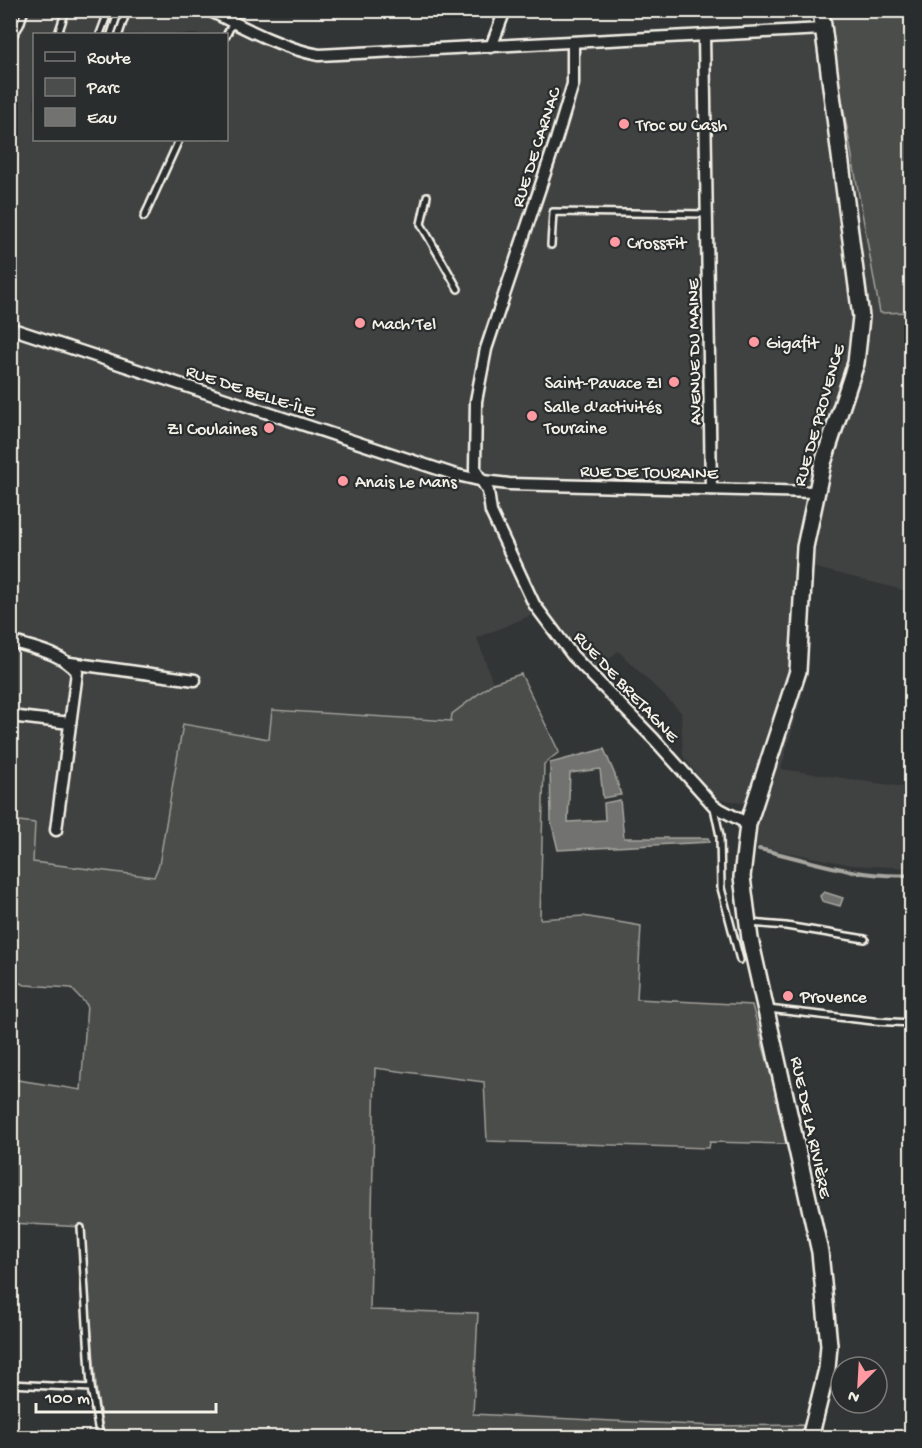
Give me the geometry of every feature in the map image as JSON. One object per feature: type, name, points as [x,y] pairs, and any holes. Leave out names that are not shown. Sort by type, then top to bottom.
[{"type":"street","points":[[209,10],[300,52],[319,55],[823,29]]},
{"type":"street","points":[[491,47],[505,10]]},
{"type":"street","name":"RUE DE PROVENCE","points":[[748,824],[798,670],[805,547],[815,492],[856,363],[861,317],[820,10]]},
{"type":"street","name":"AVENUE DU MAINE","points":[[704,35],[711,489]]},
{"type":"street","name":"RUE DE CARNAC","points":[[483,481],[475,470],[476,401],[486,349],[573,84],[573,43]]},
{"type":"street","name":"RUE DE BELLE-ÎLE","points":[[10,328],[453,474],[483,481]]},
{"type":"street","name":"RUE DE TOURAINE","points":[[483,481],[509,484],[815,492]]},
{"type":"street","name":"RUE DE BRETAGNE","points":[[483,481],[488,491],[491,512],[534,604],[573,656],[654,739],[714,806],[748,824]]},
{"type":"street","points":[[10,641],[56,655],[70,663],[195,680]]},
{"type":"street","points":[[56,830],[77,672],[70,663]]},
{"type":"street","points":[[10,716],[70,723]]},
{"type":"street","name":"RUE DE LA RIVIÈRE","points":[[748,824],[742,877],[748,922],[819,1252],[829,1345],[827,1369],[810,1437]]},
{"type":"lane","points":[[10,40],[20,25],[25,10]]},
{"type":"lane","points":[[58,33],[66,10]]},
{"type":"lane","points":[[100,33],[109,10]]},
{"type":"lane","points":[[111,33],[119,10]]},
{"type":"lane","points":[[119,33],[127,10]]},
{"type":"lane","points":[[228,33],[233,22]]},
{"type":"lane","points":[[144,217],[179,141]]},
{"type":"lane","points":[[427,196],[421,224],[458,289]]},
{"type":"lane","points":[[551,245],[553,212],[707,214]]},
{"type":"lane","points":[[714,806],[720,836],[721,888],[740,960]]},
{"type":"lane","points":[[748,922],[866,939]]},
{"type":"lane","points":[[766,1009],[912,1023]]},
{"type":"lane","points":[[81,1228],[92,1388],[100,1437]]},
{"type":"lane","points":[[10,1384],[92,1388]]},
{"type":"path","points":[[638,1437],[647,1434],[760,1437]]},
{"type":"shaded area","points":[[11,11],[226,11],[310,51],[828,25],[880,313],[911,312],[911,592],[813,567],[808,674],[781,769],[911,788],[911,868],[852,865],[756,846],[759,806],[715,798],[683,756],[681,712],[618,651],[597,671],[546,609],[477,638],[493,683],[452,714],[452,721],[273,710],[269,739],[159,865],[155,877],[32,862],[35,824],[11,820]]},
{"type":"green space","points":[[826,11],[911,11],[911,312],[880,313]]},
{"type":"green space","points":[[521,674],[559,752],[544,764],[540,919],[583,916],[641,926],[637,999],[752,1005],[776,1094],[786,1144],[710,1142],[709,1148],[487,1141],[484,1082],[375,1068],[370,1310],[478,1313],[473,1414],[716,1426],[803,1425],[801,1437],[105,1437],[97,1396],[83,1227],[11,1223],[11,1079],[81,1090],[87,1005],[71,988],[25,985],[11,979],[11,820],[35,823],[33,862],[154,877],[159,865],[183,724],[269,739],[272,710],[451,721],[452,714],[493,683]]},
{"type":"water","points":[[604,749],[621,795],[603,798],[600,769],[570,773],[568,822],[605,820],[604,803],[620,800],[624,838],[708,838],[710,842],[558,850],[551,821],[550,763]]},
{"type":"water","points":[[824,892],[843,898],[840,906],[822,901],[820,896]]},
{"type":"waterway","points":[[759,849],[835,868],[873,874],[912,875]]},
{"type":"place","name":"Troc ou Cash","points":[[624,124]]},
{"type":"place","name":"CrossFit","points":[[615,242]]},
{"type":"place","name":"Mach’Tel","points":[[360,323]]},
{"type":"place","name":"Gigafit","points":[[754,342]]},
{"type":"place","name":"Saint-Pavace ZI","points":[[674,382]]},
{"type":"place","name":"Salle d'activités Touraine","points":[[532,416]]},
{"type":"place","name":"ZI Coulaines","points":[[269,428]]},
{"type":"place","name":"Anais Le Mans","points":[[343,481]]},
{"type":"place","name":"Provence","points":[[788,996]]}]
